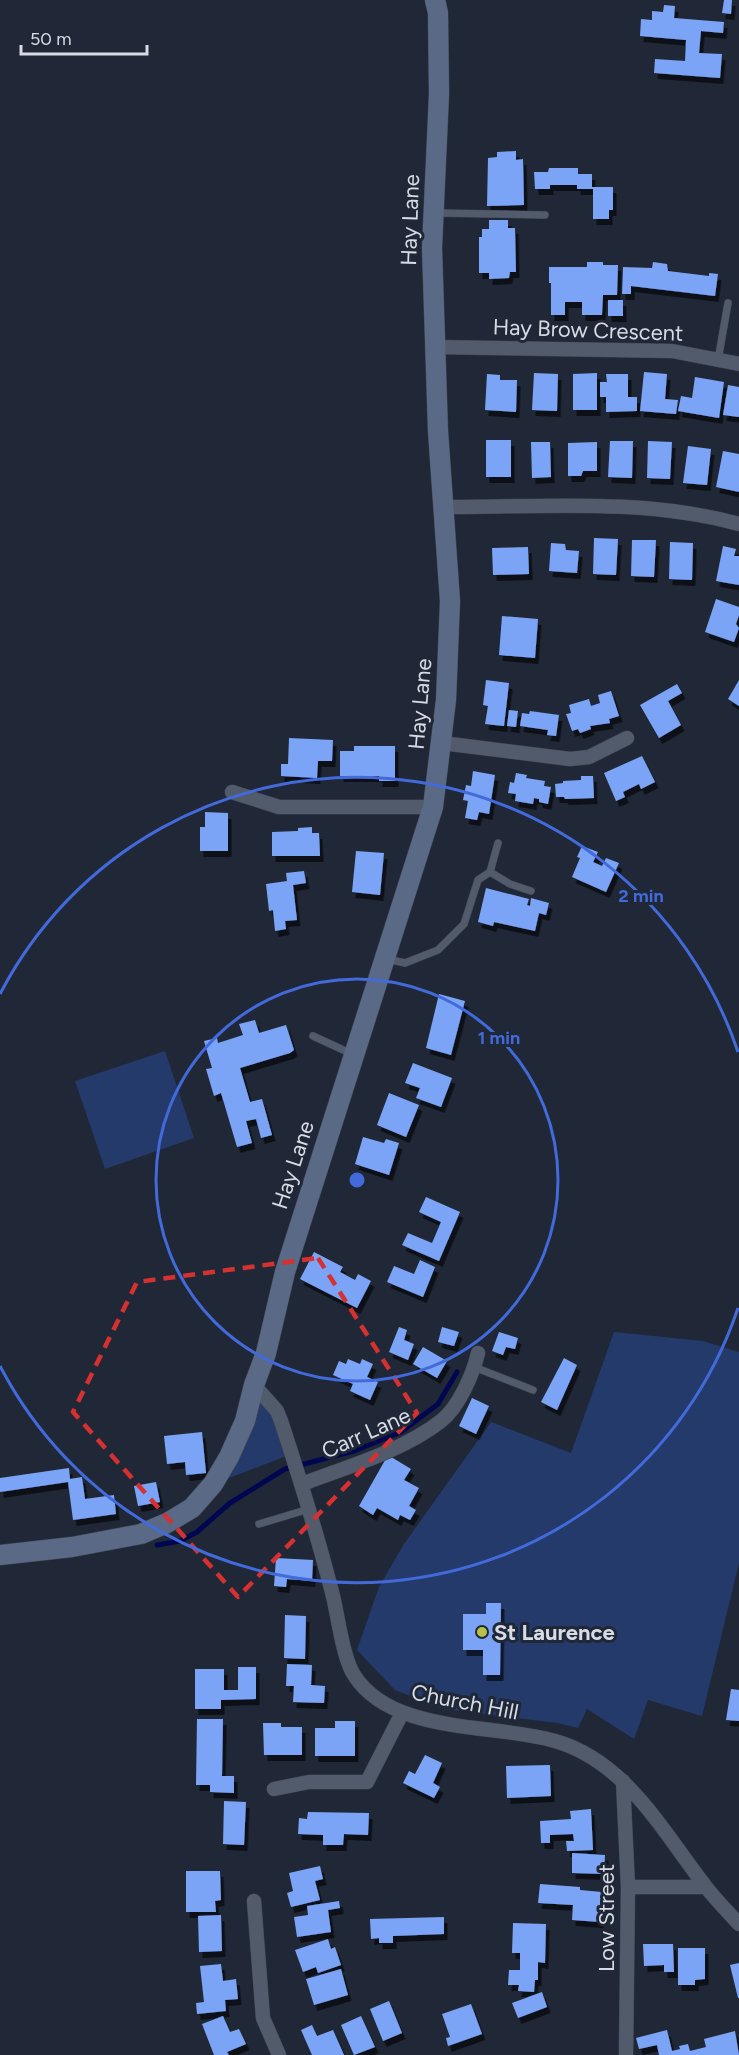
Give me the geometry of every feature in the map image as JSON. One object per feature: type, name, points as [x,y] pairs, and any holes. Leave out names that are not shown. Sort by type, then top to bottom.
[{"type":"street","name":"Hay Lane","points":[[0,1555],[141,1534],[168,1523],[192,1508],[213,1484],[245,1421],[254,1385],[266,1353],[285,1272],[433,807],[446,700],[450,601],[434,347],[432,248],[439,94],[438,13],[435,0]]},
{"type":"street","name":"Hay Brow Crescent","points":[[434,347],[672,351],[739,364]]},
{"type":"street","points":[[445,507],[650,508],[710,516],[739,524]]},
{"type":"street","points":[[442,743],[570,759],[589,758],[627,738]]},
{"type":"street","points":[[232,792],[279,807],[433,807]]},
{"type":"street","name":"Carr Lane","points":[[300,1478],[401,1445],[442,1420],[462,1394],[478,1353]]},
{"type":"street","name":"Church Hill","points":[[254,1385],[277,1411],[309,1509],[353,1674],[374,1698],[402,1713],[555,1740],[588,1753],[623,1781],[668,1832],[706,1887],[739,1924]]},
{"type":"street","points":[[274,1789],[309,1782],[367,1782],[402,1713]]},
{"type":"street","name":"Low Street","points":[[623,1781],[628,1887],[626,2055]]},
{"type":"street","points":[[628,1887],[706,1887]]},
{"type":"street","points":[[254,1900],[263,2018],[279,2055]]},
{"type":"lane","points":[[434,213],[545,215]]},
{"type":"lane","points":[[718,360],[728,303]]},
{"type":"lane","points":[[384,959],[405,963],[438,950],[464,924],[478,880],[490,872],[498,843]]},
{"type":"lane","points":[[490,872],[510,884],[531,891]]},
{"type":"lane","points":[[313,1036],[354,1055]]},
{"type":"lane","points":[[474,1367],[533,1390]]},
{"type":"lane","points":[[259,1524],[309,1509]]},
{"type":"highlighted area","points":[[318,1258],[417,1413],[238,1597],[73,1412],[137,1282]]},
{"type":"shaded area","points":[[165,1051],[194,1138],[105,1169],[75,1081]]},
{"type":"shaded area","points":[[614,1332],[703,1341],[739,1352],[739,1563],[702,1716],[648,1700],[634,1739],[587,1709],[578,1728],[558,1723],[443,1709],[395,1690],[357,1650],[379,1587],[404,1544],[491,1422],[571,1453]]},
{"type":"shaded area","points":[[254,1385],[277,1411],[292,1454],[213,1484]]},
{"type":"building","points":[[724,0],[732,0],[731,14],[722,13]]},
{"type":"building","points":[[664,5],[675,6],[674,18],[724,22],[723,33],[701,31],[699,53],[722,54],[720,78],[654,73],[655,59],[685,61],[686,40],[640,36],[641,19],[652,20],[652,11],[663,12]]},
{"type":"building","points":[[516,151],[516,160],[523,159],[524,205],[487,206],[488,158],[497,157],[497,152]]},
{"type":"building","points":[[549,168],[578,168],[578,174],[592,174],[592,187],[613,187],[613,210],[609,210],[609,219],[593,219],[593,189],[577,189],[577,185],[550,185],[550,189],[535,189],[534,172],[548,172]]},
{"type":"building","points":[[489,220],[508,220],[508,228],[515,228],[516,272],[510,272],[509,278],[489,279],[489,273],[479,273],[479,237],[482,237],[482,229],[489,229]]},
{"type":"building","points":[[587,262],[618,265],[617,295],[603,295],[602,315],[582,315],[582,302],[565,302],[565,315],[551,315],[549,267],[587,267]]},
{"type":"building","points":[[653,262],[667,264],[668,271],[709,276],[709,273],[718,274],[715,296],[631,286],[631,294],[622,294],[623,267],[652,268]]},
{"type":"building","points":[[608,300],[623,300],[623,316],[608,316]]},
{"type":"building","points":[[644,372],[667,374],[665,399],[678,400],[676,414],[640,411]]},
{"type":"building","points":[[534,373],[558,374],[557,411],[532,410]]},
{"type":"building","points":[[597,373],[597,410],[573,410],[573,374]]},
{"type":"building","points":[[487,374],[500,375],[500,380],[517,380],[516,412],[485,410]]},
{"type":"building","points":[[606,374],[628,374],[628,397],[637,397],[637,411],[606,412],[606,397],[600,397],[600,382],[607,382]]},
{"type":"building","points":[[695,377],[724,382],[719,418],[678,411],[681,396],[692,398]]},
{"type":"building","points":[[728,385],[739,387],[739,417],[723,415]]},
{"type":"building","points":[[486,440],[511,440],[511,477],[486,477]]},
{"type":"building","points":[[610,441],[633,441],[632,478],[608,477]]},
{"type":"building","points":[[648,441],[672,442],[670,479],[647,478]]},
{"type":"building","points":[[531,442],[550,442],[551,477],[532,478]]},
{"type":"building","points":[[597,442],[597,471],[583,471],[581,476],[568,476],[568,443]]},
{"type":"building","points":[[688,446],[711,449],[707,485],[683,483]]},
{"type":"building","points":[[723,451],[739,454],[739,492],[716,487]]},
{"type":"building","points":[[594,538],[618,539],[616,575],[593,574]]},
{"type":"building","points":[[632,540],[656,540],[654,577],[631,576]]},
{"type":"building","points":[[670,542],[693,543],[692,580],[669,579]]},
{"type":"building","points":[[551,543],[565,544],[566,550],[579,551],[577,573],[549,571]]},
{"type":"building","points":[[723,546],[736,549],[734,556],[739,556],[739,585],[716,581]]},
{"type":"building","points":[[528,547],[529,574],[493,575],[492,548]]},
{"type":"building","points":[[716,599],[739,607],[736,624],[739,628],[734,642],[705,632]]},
{"type":"building","points":[[502,616],[538,619],[535,658],[499,655]]},
{"type":"building","points":[[486,680],[509,683],[504,726],[485,724],[488,706],[483,705]]},
{"type":"building","points":[[739,680],[739,706],[728,699]]},
{"type":"building","points":[[677,684],[682,693],[668,701],[681,725],[659,738],[640,705]]},
{"type":"building","points":[[611,691],[619,716],[609,719],[610,723],[590,726],[591,729],[580,733],[578,729],[572,731],[566,714],[571,713],[569,705],[589,699],[591,706],[600,703],[598,695]]},
{"type":"building","points":[[509,710],[518,711],[516,727],[507,726]]},
{"type":"building","points":[[530,711],[559,715],[556,736],[547,735],[548,730],[520,726],[522,713],[529,714]]},
{"type":"building","points":[[289,738],[333,740],[332,761],[318,761],[317,778],[281,776],[281,764],[288,764]]},
{"type":"building","points":[[354,746],[395,746],[395,781],[379,781],[379,776],[340,776],[340,751],[354,751]]},
{"type":"building","points":[[642,756],[655,782],[641,789],[639,784],[623,792],[625,797],[616,801],[604,773]]},
{"type":"building","points":[[473,771],[495,775],[489,814],[479,812],[477,820],[465,818],[468,801],[463,800],[466,785],[471,786]]},
{"type":"building","points":[[516,773],[527,775],[526,778],[545,781],[544,786],[551,787],[548,804],[534,798],[533,804],[515,801],[516,794],[508,793],[510,782],[514,783]]},
{"type":"building","points":[[581,776],[593,776],[594,798],[556,797],[555,784],[581,780]]},
{"type":"building","points":[[205,812],[228,813],[228,851],[200,851],[200,827],[205,827]]},
{"type":"building","points":[[312,827],[312,833],[319,833],[320,856],[272,856],[272,832],[298,831],[298,828]]},
{"type":"building","points":[[582,846],[598,852],[593,862],[602,866],[606,858],[619,863],[606,892],[572,877]]},
{"type":"building","points":[[356,851],[384,853],[380,895],[352,892]]},
{"type":"building","points":[[304,871],[306,883],[293,885],[297,920],[285,921],[286,929],[275,931],[273,910],[269,911],[266,884],[287,881],[286,873]]},
{"type":"building","points":[[486,888],[529,899],[527,905],[530,906],[531,898],[549,903],[546,915],[539,913],[535,931],[494,922],[493,926],[478,922]]},
{"type":"building","points":[[439,994],[465,1001],[451,1055],[426,1048]]},
{"type":"building","points":[[255,1020],[259,1033],[286,1025],[294,1050],[240,1068],[250,1102],[262,1099],[272,1135],[261,1138],[256,1119],[246,1121],[252,1143],[237,1147],[221,1093],[214,1096],[206,1069],[212,1068],[204,1041],[217,1038],[218,1043],[243,1035],[239,1024]]},
{"type":"building","points":[[413,1063],[452,1078],[441,1107],[416,1098],[420,1088],[405,1083]]},
{"type":"building","points":[[389,1093],[419,1105],[406,1137],[377,1125]]},
{"type":"building","points":[[363,1137],[384,1143],[386,1139],[399,1143],[389,1175],[355,1164]]},
{"type":"building","points":[[426,1197],[460,1212],[439,1261],[402,1245],[408,1233],[432,1243],[441,1222],[419,1212]]},
{"type":"building","points":[[314,1252],[343,1267],[340,1272],[355,1280],[358,1274],[371,1281],[357,1308],[300,1279]]},
{"type":"building","points":[[420,1260],[435,1267],[423,1297],[387,1282],[394,1266],[414,1274]]},
{"type":"building","points":[[399,1327],[407,1330],[404,1340],[414,1344],[408,1360],[389,1352]]},
{"type":"building","points":[[442,1327],[459,1332],[454,1346],[438,1342]]},
{"type":"building","points":[[499,1332],[518,1338],[515,1349],[506,1347],[503,1355],[492,1351]]},
{"type":"building","points":[[423,1347],[447,1361],[437,1378],[413,1364]]},
{"type":"building","points":[[564,1358],[577,1365],[557,1410],[541,1402]]},
{"type":"building","points":[[348,1359],[360,1364],[362,1359],[373,1364],[367,1377],[378,1382],[370,1400],[350,1391],[353,1384],[333,1375],[339,1361],[346,1364]]},
{"type":"building","points":[[472,1398],[489,1406],[476,1434],[459,1426]]},
{"type":"building","points":[[202,1432],[206,1473],[186,1475],[185,1462],[167,1464],[164,1436]]},
{"type":"building","points":[[388,1455],[411,1469],[404,1480],[419,1488],[409,1506],[416,1510],[410,1520],[400,1515],[398,1520],[377,1508],[373,1515],[359,1506]]},
{"type":"building","points":[[69,1468],[70,1479],[82,1477],[85,1499],[114,1495],[116,1514],[73,1520],[68,1482],[0,1492],[0,1478]]},
{"type":"building","points":[[156,1482],[160,1502],[138,1506],[134,1486]]},
{"type":"building","points":[[276,1558],[313,1560],[312,1581],[287,1579],[286,1587],[274,1586]]},
{"type":"building","name":"St Laurence","points":[[486,1603],[501,1603],[500,1675],[483,1675],[483,1650],[463,1650],[463,1614],[486,1614]]},
{"type":"building","points":[[285,1615],[306,1616],[305,1659],[284,1658]]},
{"type":"building","points":[[287,1664],[312,1665],[311,1685],[325,1686],[324,1703],[293,1702],[294,1686],[286,1686]]},
{"type":"building","points":[[238,1667],[256,1667],[256,1699],[221,1700],[221,1709],[195,1709],[195,1669],[224,1669],[224,1690],[238,1690]]},
{"type":"building","points":[[731,1689],[739,1690],[739,1721],[726,1720]]},
{"type":"building","points":[[197,1719],[223,1719],[222,1776],[234,1776],[234,1793],[210,1792],[210,1785],[196,1785]]},
{"type":"building","points":[[335,1721],[355,1721],[355,1756],[315,1756],[315,1728],[335,1728]]},
{"type":"building","points":[[263,1723],[281,1723],[281,1727],[302,1727],[302,1755],[264,1755]]},
{"type":"building","points":[[425,1755],[442,1763],[433,1783],[440,1787],[434,1798],[403,1783],[409,1771],[415,1774]]},
{"type":"building","points":[[550,1765],[551,1796],[507,1798],[506,1766]]},
{"type":"building","points":[[224,1801],[246,1802],[244,1845],[223,1844]]},
{"type":"building","points":[[591,1809],[593,1850],[567,1851],[566,1841],[574,1841],[573,1834],[550,1835],[550,1843],[541,1843],[540,1821],[571,1819],[570,1811]]},
{"type":"building","points":[[308,1812],[369,1813],[368,1835],[344,1834],[343,1845],[323,1845],[323,1835],[298,1834],[299,1818],[307,1819]]},
{"type":"building","points":[[572,1853],[605,1855],[604,1874],[572,1873]]},
{"type":"building","points":[[320,1866],[323,1879],[315,1881],[320,1900],[291,1907],[287,1893],[293,1891],[289,1873]]},
{"type":"building","points":[[186,1871],[220,1871],[221,1900],[215,1901],[216,1912],[186,1912]]},
{"type":"building","points":[[540,1884],[580,1887],[580,1890],[602,1892],[600,1922],[572,1920],[573,1905],[538,1903]]},
{"type":"building","points":[[339,1901],[340,1908],[328,1910],[331,1932],[297,1937],[294,1917],[308,1915],[307,1906]]},
{"type":"building","points":[[221,1915],[222,1951],[199,1952],[198,1916]]},
{"type":"building","points":[[444,1917],[444,1934],[393,1936],[393,1943],[379,1943],[379,1938],[371,1939],[370,1919]]},
{"type":"building","points":[[513,1923],[546,1924],[545,1963],[538,1962],[538,1980],[535,1980],[534,1992],[518,1991],[519,1985],[508,1985],[509,1970],[520,1970],[520,1953],[512,1953]]},
{"type":"building","points":[[328,1939],[331,1949],[335,1947],[341,1965],[318,1973],[316,1967],[303,1972],[295,1950]]},
{"type":"building","points":[[643,1944],[673,1944],[674,1972],[664,1972],[664,1965],[644,1966]]},
{"type":"building","points":[[678,1948],[705,1948],[705,1979],[695,1980],[695,1985],[678,1985]]},
{"type":"building","points":[[739,1963],[739,1998],[738,1998],[730,1965]]},
{"type":"building","points":[[221,1964],[223,1981],[236,1979],[238,1999],[225,2000],[226,2011],[197,2014],[196,2003],[204,2002],[200,1966]]},
{"type":"building","points":[[341,1969],[348,1995],[314,2005],[306,1979]]},
{"type":"building","points":[[542,1992],[547,2007],[518,2018],[512,2003]]},
{"type":"building","points":[[389,2001],[402,2033],[383,2041],[370,2009]]},
{"type":"building","points":[[471,2004],[482,2034],[448,2046],[446,2038],[450,2037],[442,2014]]},
{"type":"building","points":[[223,2016],[230,2032],[239,2029],[246,2044],[227,2052],[229,2055],[214,2055],[202,2024]]},
{"type":"building","points":[[361,2016],[375,2047],[354,2055],[341,2025]]},
{"type":"building","points":[[312,2025],[317,2036],[333,2030],[344,2055],[312,2055],[301,2030]]},
{"type":"building","points":[[667,2030],[672,2051],[688,2044],[690,2051],[706,2047],[704,2039],[735,2031],[739,2055],[659,2055],[657,2045],[639,2049],[636,2038]]},
{"type":"waterway","points":[[157,1545],[180,1541],[197,1532],[230,1503],[285,1469],[354,1451],[401,1432],[438,1404],[457,1372]]},
{"type":"place","name":"St Laurence","points":[[482,1632]]}]
